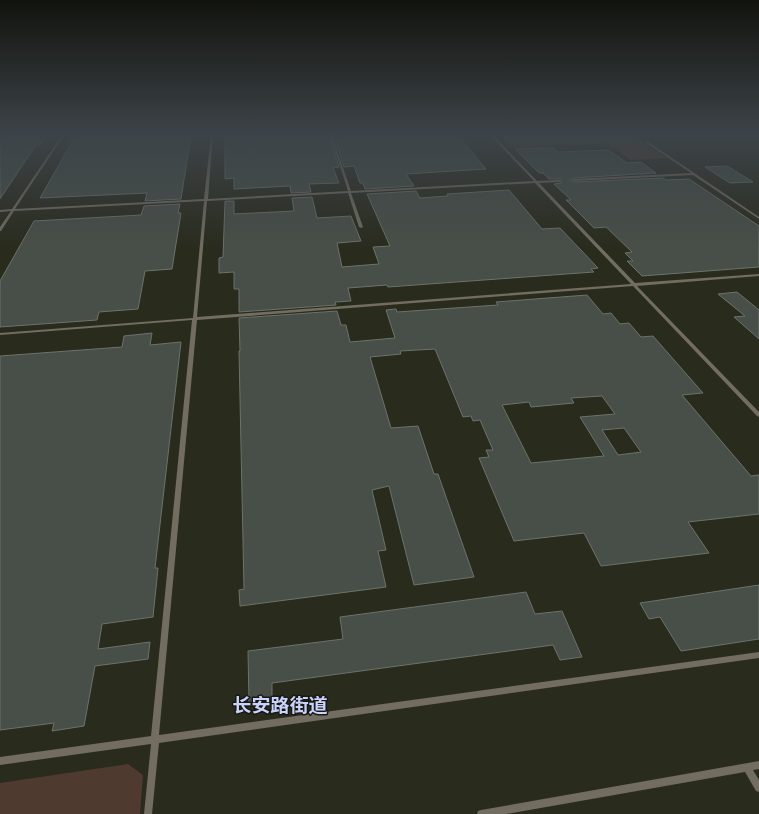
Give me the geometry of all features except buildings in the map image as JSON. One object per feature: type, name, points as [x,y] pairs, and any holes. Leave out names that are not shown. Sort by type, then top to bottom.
[{"type":"lane","points":[[0,230],[38,173]]},
{"type":"lane","points":[[148,814],[208,173]]},
{"type":"lane","points":[[344,173],[361,227]]},
{"type":"lane","points":[[527,173],[759,415]]},
{"type":"lane","points":[[573,180],[693,174],[759,218]]},
{"type":"lane","points":[[0,211],[559,181]]},
{"type":"lane","points":[[0,334],[759,275]]},
{"type":"lane","points":[[0,761],[759,654]]},
{"type":"lane","points":[[480,814],[759,765]]},
{"type":"lane","points":[[747,767],[759,788]]},
{"type":"shaded area","points":[[0,173],[759,173],[759,814],[0,814]]},
{"type":"shaded area","points":[[128,764],[143,775],[140,814],[0,814],[0,783]]},
{"type":"district","name":"长安路街道","points":[[280,705]]}]
